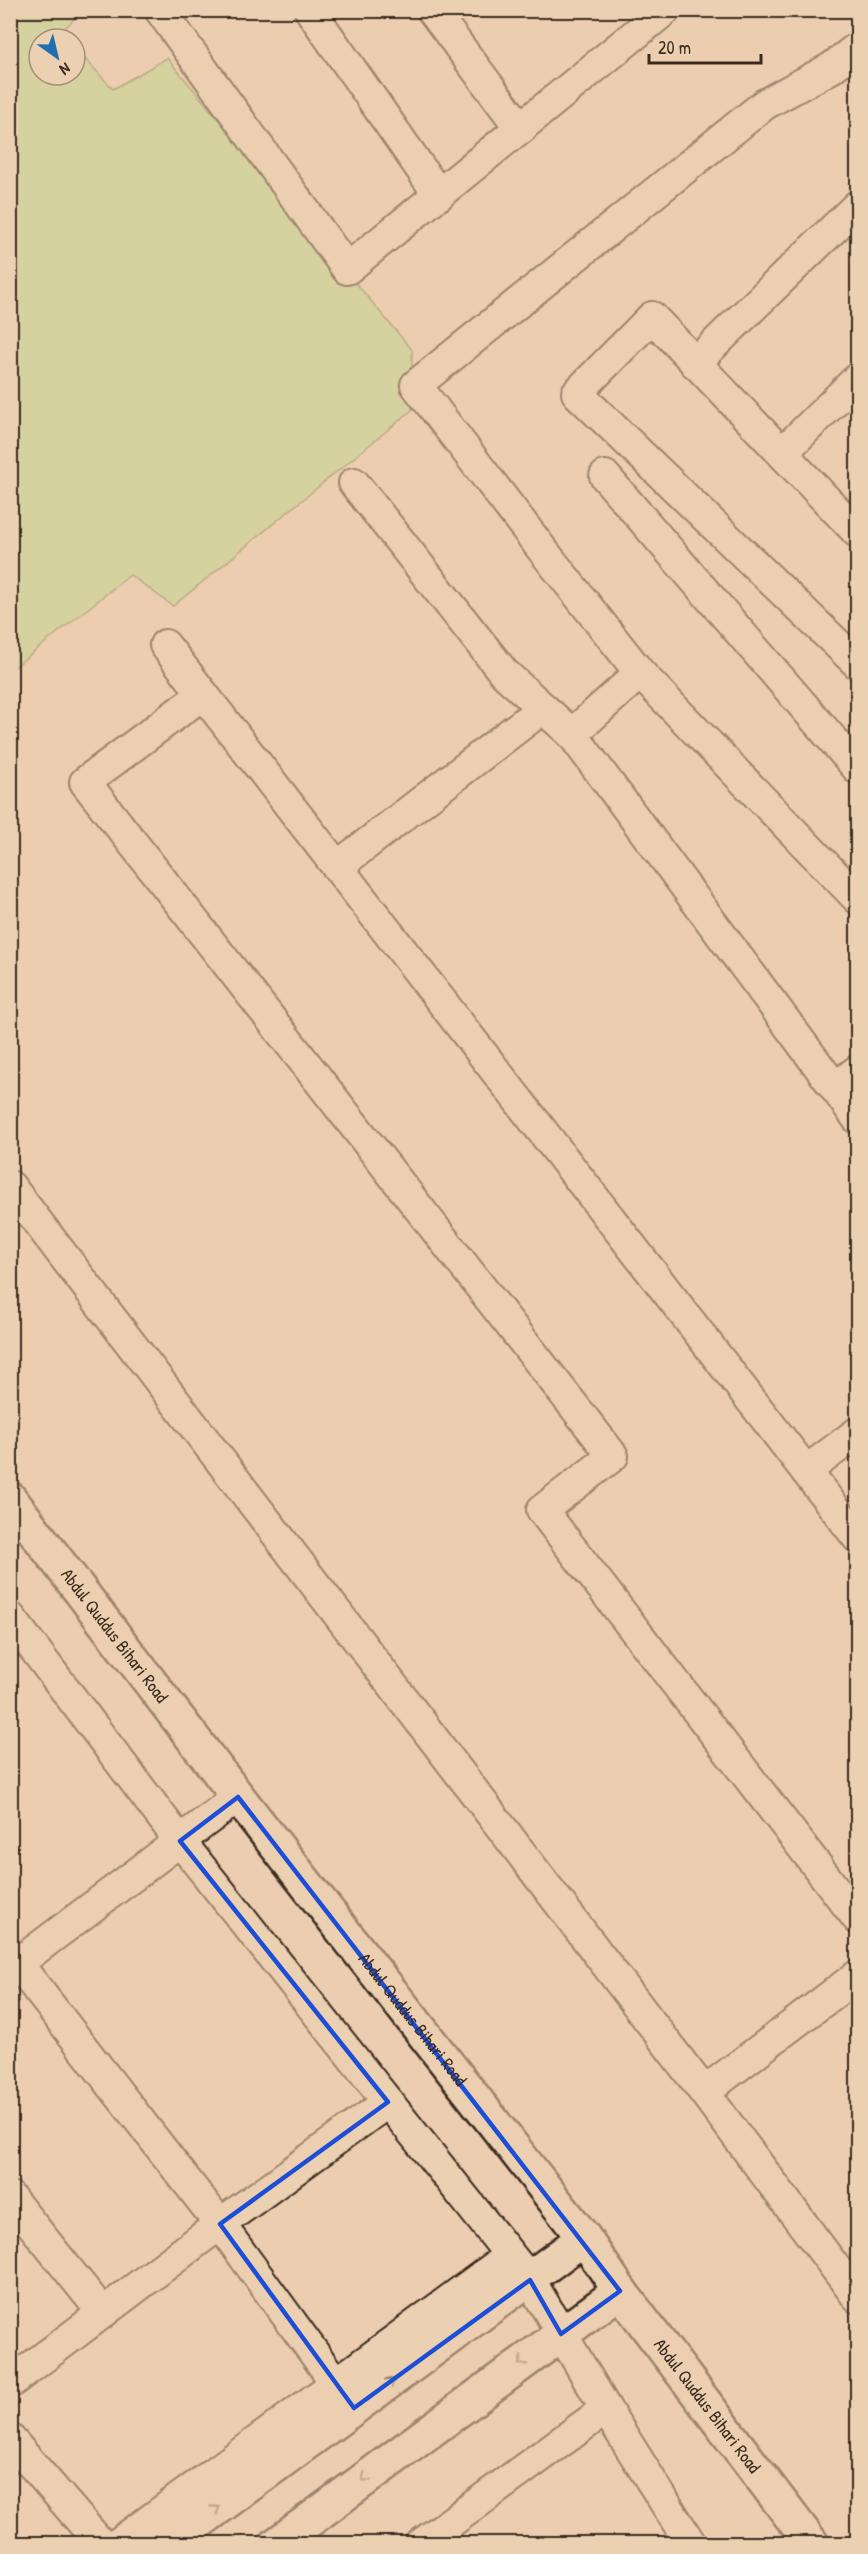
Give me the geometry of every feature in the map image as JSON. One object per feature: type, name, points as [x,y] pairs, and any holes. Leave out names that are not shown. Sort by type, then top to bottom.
[{"type":"main road","name":"Abdul Quddus Bihari Road","points":[[10,1499],[238,1797],[584,2238],[620,2291],[812,2544]]},
{"type":"main road","points":[[169,2544],[346,2395],[519,2268],[584,2238]]},
{"type":"main road","points":[[277,2544],[620,2291]]},
{"type":"street","points":[[160,10],[347,269],[666,10]]},
{"type":"street","points":[[310,10],[439,195]]},
{"type":"street","points":[[432,10],[521,129]]},
{"type":"street","points":[[858,47],[831,68],[765,104],[416,385],[640,673],[858,899]]},
{"type":"street","points":[[695,363],[858,205]]},
{"type":"street","points":[[858,533],[652,317],[577,393],[858,664]]},
{"type":"street","points":[[782,453],[858,378]]},
{"type":"street","points":[[605,476],[858,769]]},
{"type":"street","points":[[354,483],[504,673],[572,734],[847,1079],[858,1119]]},
{"type":"street","points":[[165,645],[858,1538]]},
{"type":"street","points":[[572,734],[640,673]]},
{"type":"street","points":[[203,694],[85,782],[613,1456],[542,1510],[858,1919]]},
{"type":"street","points":[[338,866],[543,708]]},
{"type":"street","points":[[10,1186],[704,2092],[858,2298]]},
{"type":"street","points":[[806,1471],[858,1432]]},
{"type":"street","points":[[10,1617],[180,1841],[519,2268],[561,2334],[684,2541]]},
{"type":"street","points":[[117,2544],[346,2395],[220,2224],[13,1963],[238,1797]]},
{"type":"street","points":[[704,2092],[858,1976]]},
{"type":"street","points":[[10,2383],[220,2224],[388,2102]]},
{"type":"street","points":[[10,2197],[102,2312]]},
{"type":"street","points":[[421,2544],[606,2409]]},
{"type":"street","points":[[10,2439],[101,2544]]},
{"type":"highlighted area","points":[[238,1797],[620,2291],[561,2334],[530,2280],[354,2408],[220,2224],[388,2102],[180,1841]]},
{"type":"green space","points":[[11,11],[82,11],[66,27],[27,27],[27,87],[87,87],[87,61],[113,89],[167,58],[412,350],[412,410],[173,606],[130,575],[11,670]]}]
